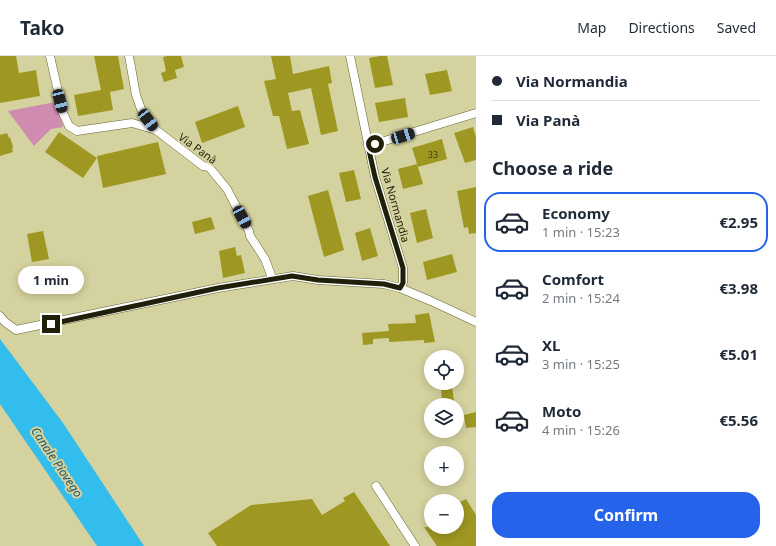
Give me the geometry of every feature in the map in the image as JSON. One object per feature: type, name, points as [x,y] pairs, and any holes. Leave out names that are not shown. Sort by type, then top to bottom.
[{"type":"street","points":[[50,56],[63,113],[66,121],[73,129],[82,131],[132,123],[156,130]]},
{"type":"street","name":"Via Panà","points":[[129,56],[136,95],[141,109],[156,130],[203,166],[209,167],[222,182],[249,231],[250,236],[265,259],[272,278]]},
{"type":"street","name":"Via Normandia","points":[[350,56],[375,177],[403,268],[403,283],[400,288]]},
{"type":"street","points":[[368,146],[476,114]]},
{"type":"street","points":[[0,316],[5,322],[16,330],[272,278],[292,276],[318,280],[384,284],[400,288],[476,322]]},
{"type":"street","points":[[376,486],[414,546]]},
{"type":"shaded area","points":[[56,102],[63,127],[51,129],[34,146],[8,111]]},
{"type":"water","name":"Canale Piovego","points":[[0,339],[63,423],[144,546],[97,546],[0,404]]},
{"type":"building","points":[[0,56],[16,56],[19,73],[36,70],[40,96],[0,103]]},
{"type":"building","points":[[94,56],[118,56],[124,89],[110,92],[113,110],[78,116],[74,95],[101,90]]},
{"type":"building","points":[[181,56],[184,67],[175,70],[177,78],[164,82],[161,73],[166,71],[163,57]]},
{"type":"building","points":[[271,56],[290,56],[293,74],[329,66],[332,83],[328,84],[338,131],[321,135],[311,88],[288,93],[292,111],[300,110],[309,144],[287,149],[279,116],[273,116],[264,81],[276,79]]},
{"type":"building","points":[[387,56],[393,85],[375,88],[369,58]]},
{"type":"building","points":[[447,70],[452,91],[430,95],[425,74]]},
{"type":"building","points":[[405,98],[408,117],[379,122],[375,103]]},
{"type":"building","points":[[238,106],[245,127],[202,143],[195,122]]},
{"type":"building","points":[[473,127],[476,137],[476,160],[465,163],[454,133]]},
{"type":"building","points":[[59,132],[97,158],[83,178],[45,152]]},
{"type":"building","points":[[7,133],[9,138],[10,137],[13,152],[0,156],[0,135]]},
{"type":"building","points":[[442,139],[447,159],[418,167],[412,148]]},
{"type":"building","points":[[158,142],[166,174],[103,188],[97,156]]},
{"type":"building","points":[[417,164],[423,184],[403,189],[398,169]]},
{"type":"building","points":[[354,170],[361,199],[346,202],[339,173]]},
{"type":"building","points":[[476,187],[476,233],[469,234],[468,227],[464,228],[457,191]]},
{"type":"building","points":[[328,190],[344,250],[324,257],[308,196]]},
{"type":"building","points":[[426,209],[433,238],[417,243],[410,213]]},
{"type":"building","points":[[211,217],[215,229],[195,234],[192,222]]},
{"type":"building","points":[[370,228],[378,256],[362,261],[355,233]]},
{"type":"building","points":[[43,231],[49,259],[32,262],[27,234]]},
{"type":"building","points":[[235,247],[237,256],[241,255],[245,273],[223,278],[219,251]]},
{"type":"building","points":[[452,254],[457,272],[427,280],[423,262]]},
{"type":"building","points":[[429,313],[435,342],[424,343],[424,340],[389,342],[389,338],[373,339],[373,344],[363,345],[362,333],[389,331],[388,324],[416,323],[415,315]]},
{"type":"building","points":[[441,390],[453,390],[454,398],[442,398]]},
{"type":"building","points":[[476,412],[476,427],[466,428],[464,415]]},
{"type":"building","points":[[354,492],[390,546],[217,546],[208,533],[251,505],[312,499],[322,515],[345,501],[343,498]]},
{"type":"building","points":[[466,499],[476,515],[476,546],[437,546],[429,534],[464,534],[464,500]]},
{"type":"route","points":[[51,324],[218,288],[272,278],[292,276],[318,280],[384,284],[400,288],[403,283],[403,268],[375,177],[368,146],[375,144]]}]
